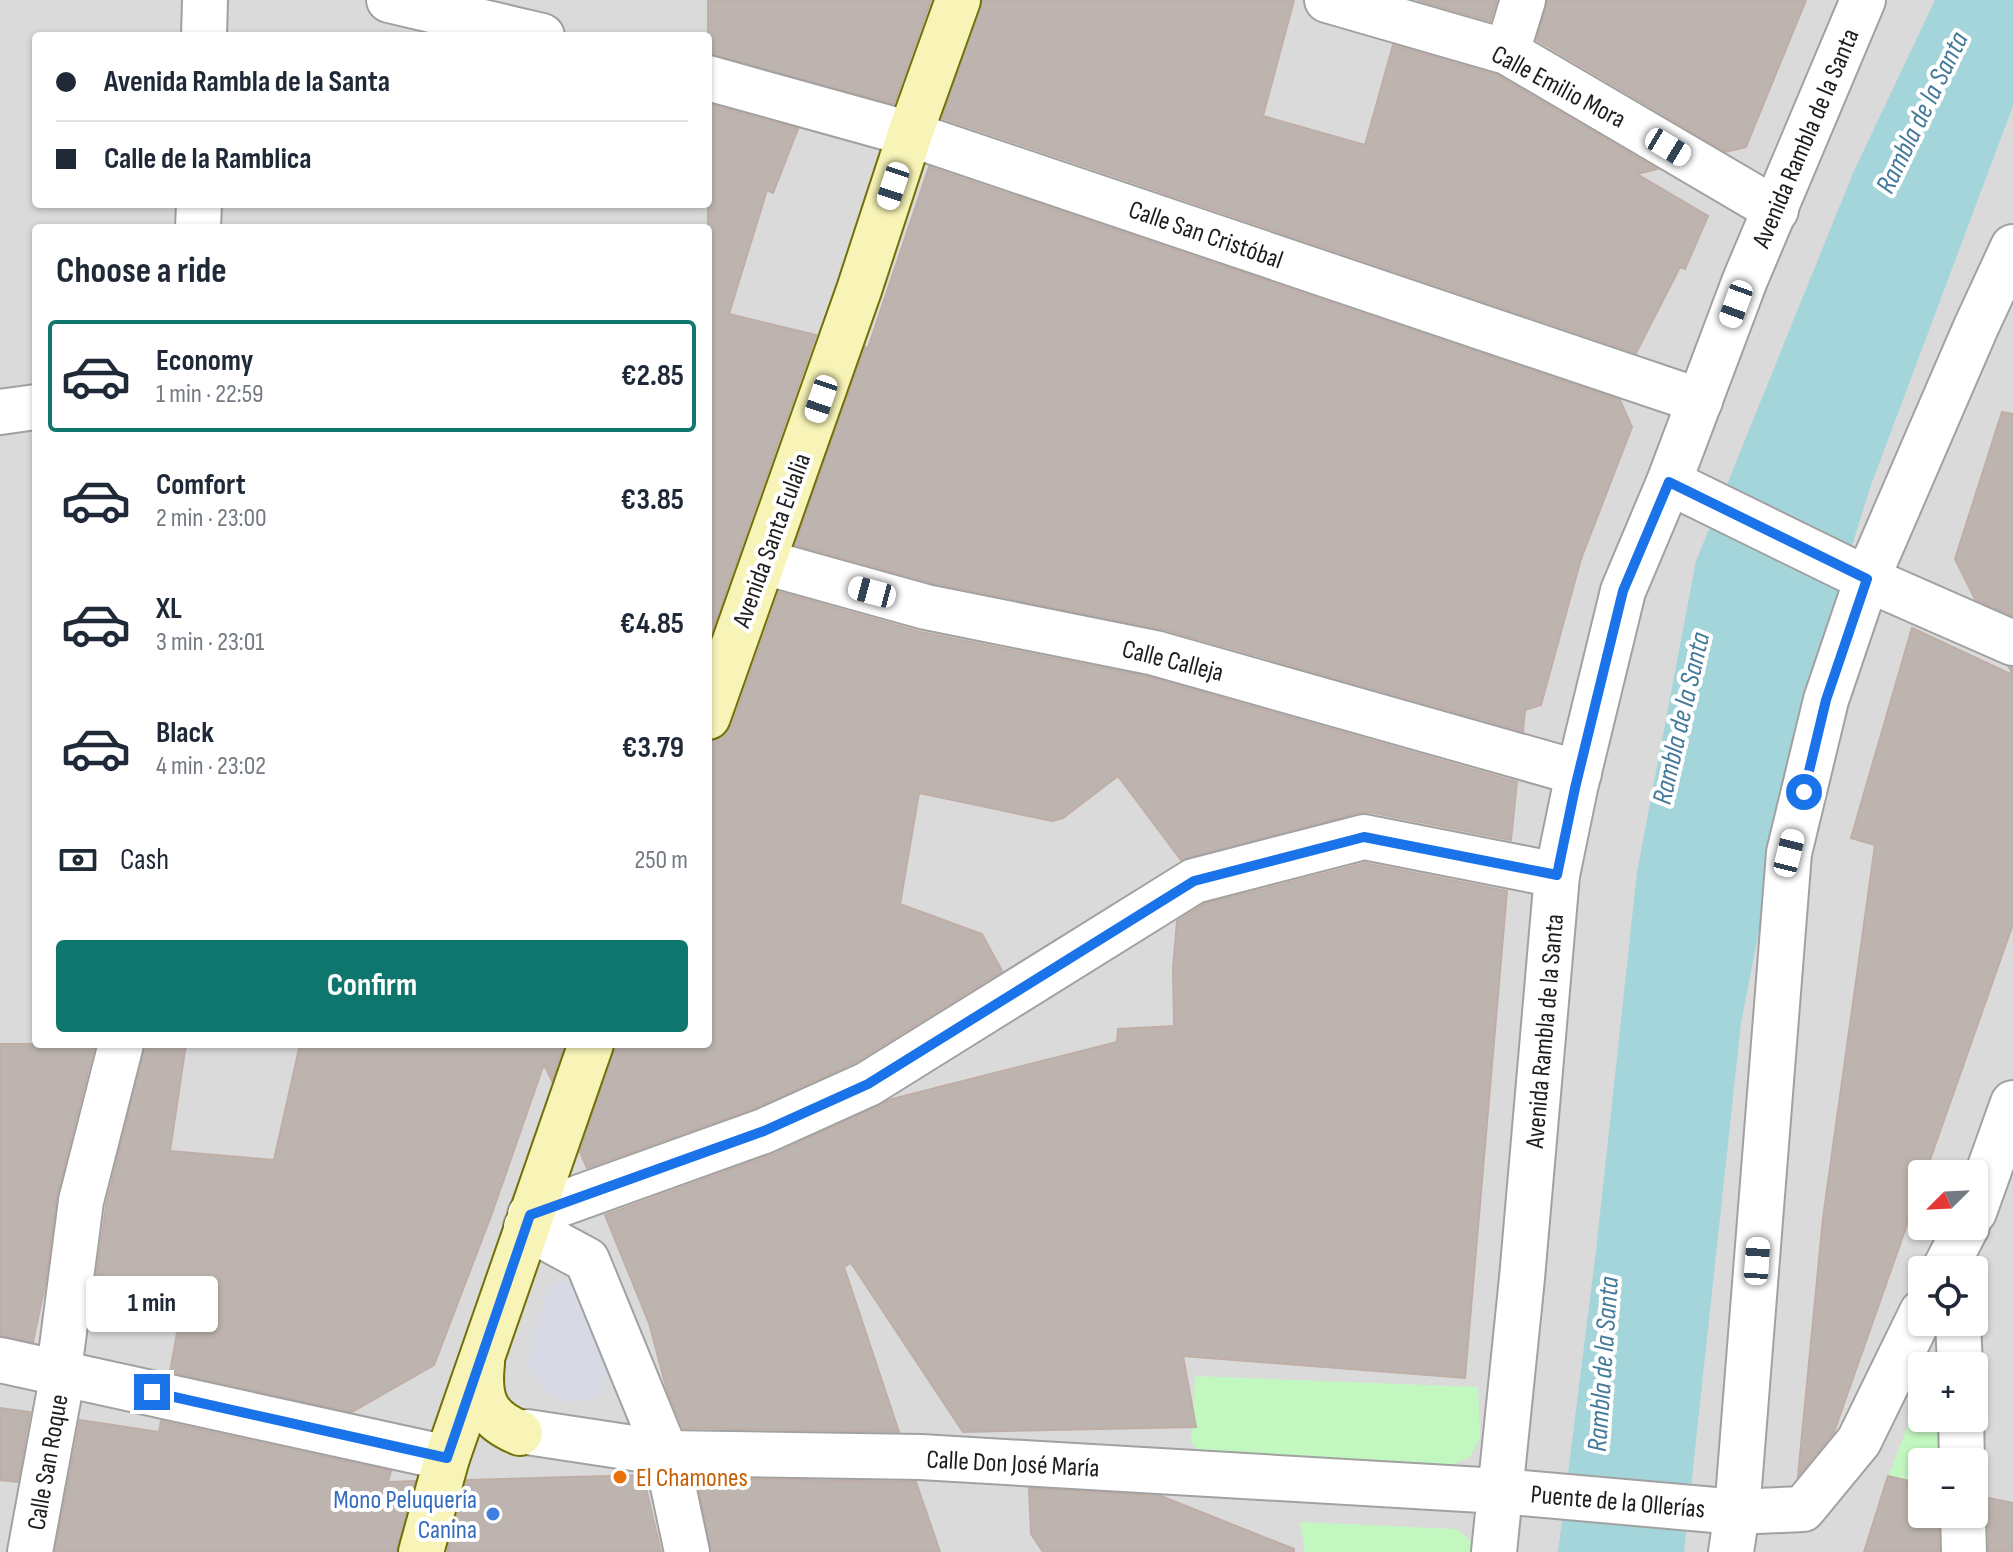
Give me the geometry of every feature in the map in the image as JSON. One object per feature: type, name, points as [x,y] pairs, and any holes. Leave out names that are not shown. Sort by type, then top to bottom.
[{"type":"street","points":[[204,32],[205,0]]},
{"type":"street","points":[[389,0],[525,32]]},
{"type":"street","name":"Avenida Santa Eulalia","points":[[712,706],[958,0]]},
{"type":"street","name":"Calle Emilio Mora","points":[[1327,0],[1507,52],[1776,210]]},
{"type":"street","points":[[1507,52],[1523,0]]},
{"type":"street","name":"Avenida Rambla de la Santa","points":[[1494,1552],[1522,1278],[1557,875],[1579,773],[1623,591],[1669,482],[1745,280],[1863,0]]},
{"type":"street","name":"Calle San Cristóbal","points":[[712,79],[910,134],[1700,401]]},
{"type":"street","points":[[1734,1532],[1789,853],[1826,700],[1867,579],[2013,247]]},
{"type":"street","points":[[0,412],[32,408]]},
{"type":"street","points":[[1669,482],[1867,579],[2013,643]]},
{"type":"street","name":"Calle Calleja","points":[[764,562],[926,607],[1155,653],[1579,773]]},
{"type":"street","points":[[528,1221],[764,1131],[868,1084],[1194,881],[1364,837],[1557,875]]},
{"type":"street","name":"Calle San Roque","points":[[30,1552],[63,1373],[61,1355],[81,1201],[120,1048]]},
{"type":"street","points":[[421,1552],[447,1458],[484,1346],[590,1048]]},
{"type":"street","points":[[1988,1185],[2013,1103]]},
{"type":"street","points":[[528,1221],[587,1260],[666,1453],[687,1552]]},
{"type":"street","name":"Puente de la Ollerías","points":[[1499,1491],[1734,1532],[1803,1509],[1859,1441],[1910,1336]]},
{"type":"street","points":[[484,1346],[479,1382],[483,1400],[491,1414],[504,1426],[524,1432]]},
{"type":"street","points":[[0,1360],[447,1458],[524,1432]]},
{"type":"street","name":"Calle Don José María","points":[[524,1432],[666,1453],[921,1457],[1499,1491]]},
{"type":"street","points":[[1963,1528],[1964,1552]]},
{"type":"shaded area","points":[[0,0],[2013,0],[2013,1552],[0,1552]]},
{"type":"shaded area","points":[[565,1281],[581,1289],[613,1351],[600,1394],[565,1402],[538,1385],[529,1366],[531,1346],[549,1286]]},
{"type":"green space","points":[[1195,1376],[1478,1387],[1480,1438],[1469,1458],[1442,1468],[1206,1459],[1191,1443]]},
{"type":"green space","points":[[1908,1425],[1908,1432],[1943,1432],[1941,1448],[1908,1448],[1908,1481],[1888,1477]]},
{"type":"green space","points":[[1300,1522],[1456,1529],[1479,1547],[1479,1552],[1305,1552]]},
{"type":"water","name":"Rambla de la Santa","points":[[1935,0],[2013,0],[2013,106],[1870,488],[1805,696],[1741,1023],[1684,1552],[1558,1552],[1596,1251],[1637,872],[1696,561],[1853,173]]},
{"type":"building","points":[[708,0],[931,0],[894,104],[712,55],[712,32],[708,32]]},
{"type":"building","points":[[982,0],[1294,0],[1263,116],[1365,145],[1393,45],[1497,75],[1657,169],[1637,174],[1708,216],[1685,269],[1680,267],[1636,353],[942,118]]},
{"type":"building","points":[[1417,0],[1497,0],[1490,21]]},
{"type":"building","points":[[1547,0],[1806,0],[1746,147],[1726,152],[1537,40]]},
{"type":"building","points":[[712,105],[798,129],[773,193],[767,190],[729,314],[816,335],[712,631],[712,224],[708,224],[708,208],[712,208]]},
{"type":"building","points":[[929,167],[1620,400],[1632,427],[1581,559],[1541,705],[1525,710],[1523,731],[1162,629],[932,583],[795,545],[865,347],[868,348]]},
{"type":"building","points":[[2002,412],[2013,414],[2013,616],[1975,599],[1955,559]]},
{"type":"building","points":[[779,592],[921,632],[1149,677],[1517,782],[1511,840],[1369,812],[1181,860],[1118,776],[1063,818],[1052,821],[919,793],[900,904],[982,934],[1002,971],[856,1062],[755,1108],[587,1168],[580,1152],[614,1048],[712,1048],[712,740],[724,736],[732,725]]},
{"type":"building","points":[[1912,628],[2013,675],[2013,924],[1930,1160],[1908,1160],[1908,1222],[1834,1432],[1798,1476],[1823,1218],[1875,845],[1851,838]]},
{"type":"building","points":[[1365,863],[1507,891],[1465,1378],[1183,1356],[1196,1427],[963,1432],[851,1263],[844,1267],[899,1432],[683,1428],[666,1387],[649,1323],[605,1215],[774,1154],[892,1099],[1117,1042],[1118,1029],[1174,1026],[1173,968],[1177,921],[1204,904]]},
{"type":"building","points":[[0,1044],[32,1044],[32,1048],[94,1048],[57,1195],[45,1285],[33,1342],[0,1336]]},
{"type":"building","points":[[144,1048],[185,1048],[170,1151],[274,1160],[299,1048],[564,1048],[552,1081],[544,1064],[434,1365],[352,1412],[170,1372],[185,1288],[96,1278],[106,1206]]},
{"type":"building","points":[[0,1408],[30,1412],[18,1482],[0,1480]]},
{"type":"building","points":[[80,1420],[159,1432],[161,1421],[391,1471],[388,1482],[415,1481],[397,1552],[55,1552]]},
{"type":"building","points":[[643,1475],[661,1552],[447,1552],[467,1480]]},
{"type":"building","points":[[1888,1476],[1908,1481],[1908,1528],[1938,1528],[1939,1552],[1864,1552]]},
{"type":"building","points":[[697,1478],[916,1482],[940,1552],[711,1552]]},
{"type":"building","points":[[1029,1488],[1161,1496],[1294,1549],[1294,1552],[1043,1552],[1031,1534]]},
{"type":"building","points":[[1988,1498],[2013,1503],[2013,1552],[1989,1552]]},
{"type":"place","name":"El Chamones","points":[[620,1477]]},
{"type":"place","name":"Mono Peluquería Canina","points":[[493,1514]]},
{"type":"route","points":[[152,1392],[447,1458],[530,1215],[764,1131],[868,1084],[1194,881],[1364,837],[1557,875],[1623,591],[1669,482],[1867,579],[1826,700],[1804,792]]}]
